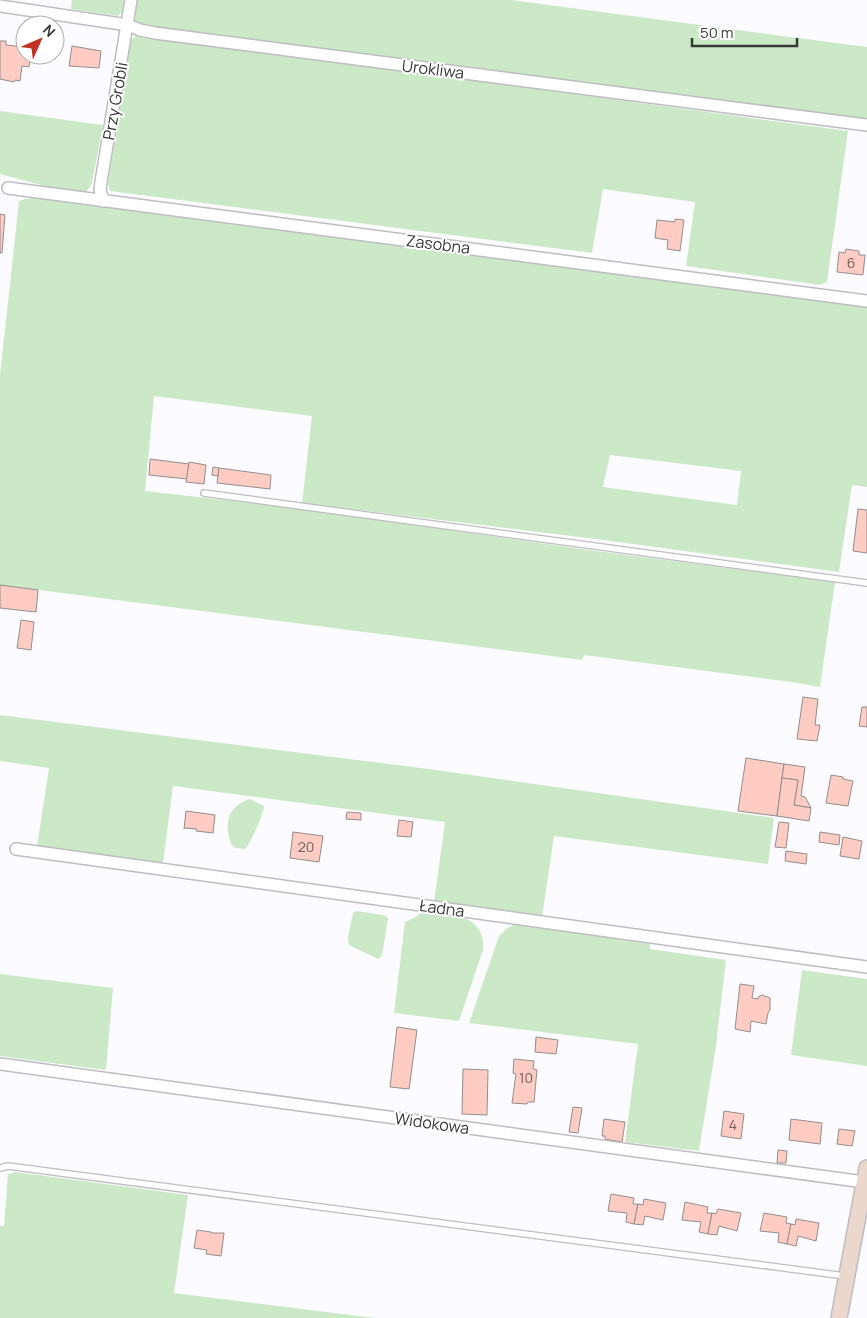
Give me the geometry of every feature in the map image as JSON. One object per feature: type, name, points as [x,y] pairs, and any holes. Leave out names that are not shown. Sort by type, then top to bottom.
[{"type":"street","name":"Przy Grobli","points":[[103,201],[100,190],[101,182],[131,0]]},
{"type":"street","name":"Urokliwa","points":[[0,6],[128,25],[155,33],[867,125]]},
{"type":"street","name":"Zasobna","points":[[8,188],[867,301]]},
{"type":"street","name":"Ładna","points":[[16,849],[867,967]]},
{"type":"street","name":"Widokowa","points":[[0,1064],[866,1175]]},
{"type":"street","points":[[840,1318],[866,1175]]},
{"type":"lane","points":[[204,493],[867,583]]},
{"type":"lane","points":[[0,1168],[8,1166],[847,1276]]},
{"type":"green space","points":[[72,0],[124,0],[122,12],[118,16],[71,9]]},
{"type":"green space","points":[[137,0],[511,0],[867,47],[867,120],[138,26],[135,21]]},
{"type":"green space","points":[[137,35],[848,131],[827,282],[820,285],[686,266],[695,202],[603,189],[592,253],[110,191],[108,184],[131,40]]},
{"type":"green space","points":[[0,111],[103,125],[92,183],[87,191],[75,194],[0,174]]},
{"type":"green space","points":[[33,198],[867,307],[867,487],[852,485],[839,572],[596,539],[302,503],[312,416],[154,396],[145,491],[277,506],[596,551],[835,582],[820,687],[584,655],[582,660],[0,585],[0,375],[19,201]],"holes":[[[610,455],[741,471],[737,505],[603,487]]]},
{"type":"green space","points":[[0,715],[429,769],[774,818],[768,864],[554,836],[542,917],[434,902],[445,822],[173,786],[163,863],[37,846],[49,768],[0,761]]},
{"type":"green space","points":[[250,799],[264,806],[262,815],[248,846],[245,849],[235,848],[231,844],[229,836],[229,816],[236,806]]},
{"type":"green space","points":[[424,910],[449,913],[466,919],[474,923],[482,937],[483,950],[459,1021],[394,1013],[405,922],[416,917]]},
{"type":"green space","points":[[356,911],[384,915],[388,918],[382,956],[378,959],[349,945],[348,937],[353,913]]},
{"type":"green space","points":[[517,924],[650,944],[650,949],[726,960],[716,1046],[699,1151],[625,1142],[638,1044],[469,1023],[499,936],[507,928]]},
{"type":"green space","points":[[802,970],[867,979],[867,1066],[791,1055]]},
{"type":"green space","points":[[0,974],[113,988],[106,1070],[0,1056]]},
{"type":"green space","points":[[15,1172],[188,1195],[174,1293],[375,1318],[0,1318],[0,1226],[4,1226],[8,1174]]},
{"type":"building","points":[[0,41],[6,41],[6,45],[15,46],[15,65],[29,65],[29,67],[22,66],[20,81],[15,80],[14,82],[0,79]]},
{"type":"building","points":[[72,46],[101,51],[99,68],[69,66]]},
{"type":"building","points":[[0,214],[5,215],[2,253],[0,253]]},
{"type":"building","points":[[675,219],[684,220],[680,251],[667,249],[668,240],[655,238],[657,220],[675,222]]},
{"type":"building","points":[[846,249],[859,251],[859,255],[865,255],[863,275],[837,272],[839,252],[845,253]]},
{"type":"building","points":[[150,459],[189,464],[187,479],[149,475]]},
{"type":"building","points":[[189,462],[206,465],[204,484],[186,482]]},
{"type":"building","points":[[213,467],[219,468],[218,476],[212,475]]},
{"type":"building","points":[[219,468],[271,475],[270,489],[217,483]]},
{"type":"building","points":[[858,509],[867,510],[867,553],[853,551]]},
{"type":"building","points":[[0,585],[38,590],[36,612],[0,608]]},
{"type":"building","points":[[21,620],[34,622],[31,650],[17,648]]},
{"type":"building","points":[[803,697],[818,699],[815,725],[820,725],[817,741],[797,739]]},
{"type":"building","points":[[862,707],[867,707],[867,727],[859,726]]},
{"type":"building","points":[[746,758],[784,764],[777,816],[738,811]]},
{"type":"building","points":[[784,764],[805,767],[801,796],[805,797],[811,808],[794,805],[798,780],[782,778]]},
{"type":"building","points":[[831,775],[853,781],[848,806],[826,803]]},
{"type":"building","points":[[782,778],[798,780],[794,805],[811,808],[809,821],[777,816]]},
{"type":"building","points":[[186,811],[215,815],[213,833],[196,831],[197,829],[184,829]]},
{"type":"building","points":[[347,812],[361,813],[361,820],[346,819]]},
{"type":"building","points":[[399,820],[413,822],[411,837],[397,836]]},
{"type":"building","points":[[779,822],[789,823],[786,848],[775,847]]},
{"type":"building","points":[[293,832],[323,836],[319,862],[290,858]]},
{"type":"building","points":[[820,832],[840,835],[839,845],[819,842]]},
{"type":"building","points":[[843,837],[862,841],[859,859],[840,856]]},
{"type":"building","points":[[786,851],[807,854],[806,864],[785,861]]},
{"type":"building","points":[[740,984],[754,986],[752,998],[758,999],[762,995],[770,998],[770,1010],[766,1024],[751,1021],[750,1032],[735,1029]]},
{"type":"building","points":[[397,1027],[417,1030],[409,1089],[390,1087]]},
{"type":"building","points":[[536,1037],[558,1040],[556,1054],[535,1052]]},
{"type":"building","points":[[514,1059],[534,1061],[533,1069],[537,1070],[534,1102],[528,1102],[527,1104],[512,1103],[516,1074],[513,1073]]},
{"type":"building","points":[[463,1069],[488,1070],[487,1115],[462,1114]]},
{"type":"building","points":[[573,1107],[582,1108],[578,1133],[569,1132]]},
{"type":"building","points":[[724,1111],[744,1114],[741,1139],[721,1136]]},
{"type":"building","points":[[604,1119],[625,1122],[622,1142],[605,1139],[605,1136],[602,1136]]},
{"type":"building","points":[[791,1119],[822,1123],[820,1144],[789,1140]]},
{"type":"building","points":[[839,1129],[855,1131],[852,1146],[837,1144]]},
{"type":"building","points":[[778,1150],[787,1151],[786,1163],[777,1163]]},
{"type":"building","points":[[611,1194],[634,1198],[633,1204],[638,1204],[634,1224],[626,1222],[627,1213],[608,1211]]},
{"type":"building","points":[[644,1199],[666,1203],[663,1220],[645,1216],[643,1225],[634,1224],[638,1204],[643,1205]]},
{"type":"building","points":[[685,1202],[708,1207],[707,1213],[712,1213],[708,1234],[699,1232],[701,1222],[682,1220]]},
{"type":"building","points":[[718,1209],[741,1213],[737,1231],[719,1226],[717,1235],[708,1234],[712,1213],[716,1214]]},
{"type":"building","points":[[764,1213],[787,1217],[786,1223],[791,1224],[787,1244],[778,1242],[779,1233],[760,1231]]},
{"type":"building","points":[[796,1219],[819,1223],[816,1241],[798,1236],[796,1246],[787,1244],[791,1224],[795,1225]]},
{"type":"building","points":[[197,1230],[224,1233],[221,1256],[206,1254],[207,1250],[194,1248]]}]
